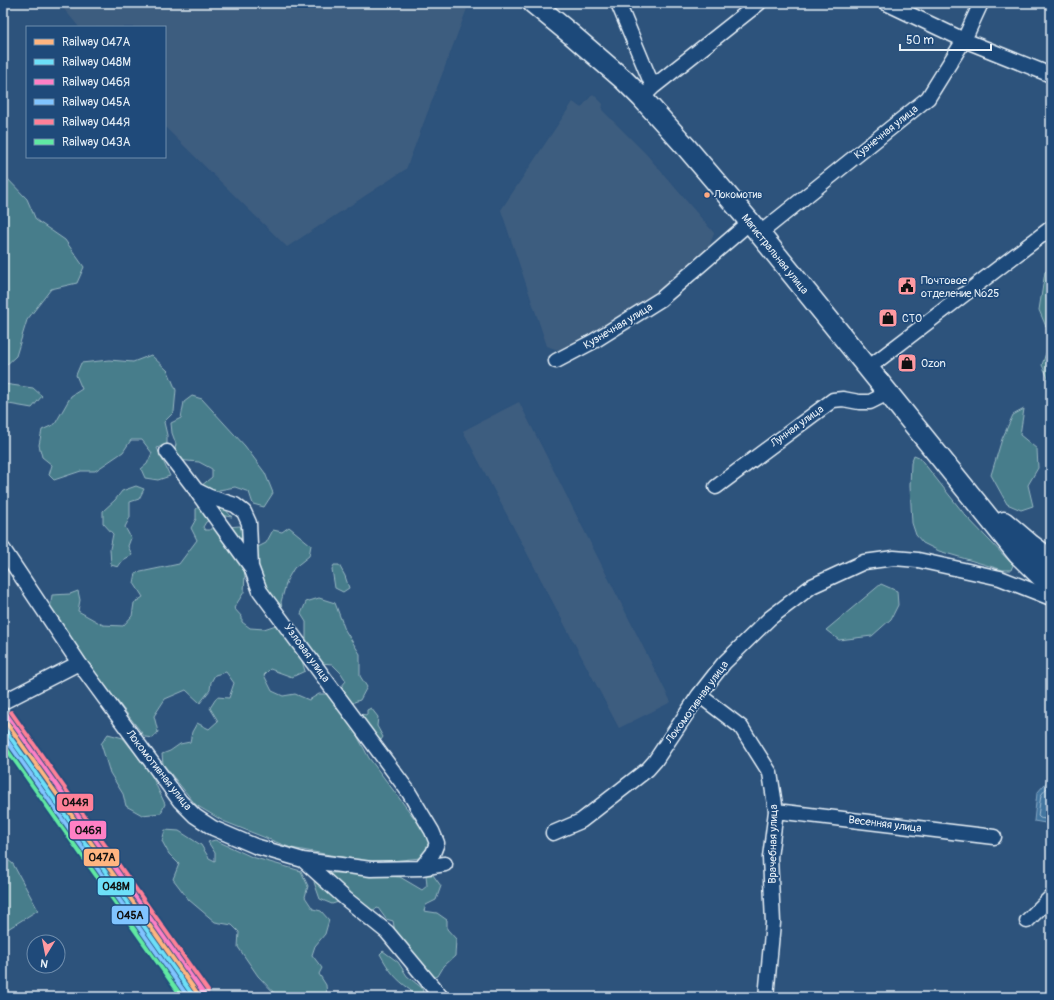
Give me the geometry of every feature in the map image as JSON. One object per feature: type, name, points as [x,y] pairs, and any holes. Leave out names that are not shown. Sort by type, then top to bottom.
[{"type":"main road","name":"Магистральная улица","points":[[533,3],[648,93],[696,158],[1018,554],[1051,586]]},
{"type":"main road","name":"Магистральная улица","points":[[966,490],[1051,560]]},
{"type":"street","points":[[618,3],[648,93],[759,3]]},
{"type":"street","points":[[886,3],[964,40],[1051,76]]},
{"type":"street","name":"Кузнечная улица","points":[[556,361],[594,341],[661,299],[928,98],[964,40],[981,3]]},
{"type":"street","points":[[868,368],[1051,228]]},
{"type":"street","name":"Лунная улица","points":[[716,486],[833,400],[843,399],[859,402],[870,402],[888,393]]},
{"type":"street","name":"Узловая улица","points":[[167,452],[196,490],[210,497],[234,505],[244,512],[249,523],[251,567],[260,591],[408,791],[432,831],[437,843],[433,853],[421,868]]},
{"type":"street","points":[[196,490],[251,567]]},
{"type":"street","name":"Локомотивная улица","points":[[3,549],[78,663],[180,801],[195,816],[213,828],[255,846],[303,860],[371,869],[421,868],[445,864]]},
{"type":"street","name":"Локомотивная улица","points":[[553,834],[581,821],[648,769],[656,761],[699,695],[724,663],[770,618],[812,586],[864,562],[894,558],[918,560],[1000,578],[1051,598]]},
{"type":"street","points":[[3,702],[78,663]]},
{"type":"street","name":"Врачебная улица","points":[[699,695],[741,727],[770,773],[776,811],[770,857],[773,923],[766,997]]},
{"type":"street","name":"Весенняя улица","points":[[776,811],[994,837]]},
{"type":"street","points":[[303,860],[346,899],[387,932],[441,997]]},
{"type":"street","points":[[1026,921],[1051,898]]},
{"type":"shaded area","points":[[59,3],[461,3],[468,6],[406,169],[287,247],[166,128],[166,26],[78,26]]},
{"type":"shaded area","points":[[593,94],[603,104],[602,110],[646,154],[714,233],[708,250],[651,297],[561,351],[547,346],[501,210],[573,102],[581,108]]},
{"type":"shaded area","points":[[519,402],[671,702],[619,728],[463,431]]},
{"type":"green space","points":[[3,174],[27,199],[36,220],[65,240],[84,267],[77,283],[51,289],[27,320],[16,356],[3,368]]},
{"type":"green space","points":[[1051,267],[1051,381],[1049,380],[1042,365],[1049,344],[1047,329],[1039,310],[1045,272]]},
{"type":"green space","points":[[151,355],[168,371],[176,390],[174,412],[164,422],[167,435],[167,444],[157,448],[170,476],[158,480],[145,478],[141,469],[147,464],[152,453],[142,440],[131,440],[123,452],[95,471],[81,471],[54,480],[49,475],[52,465],[42,457],[39,445],[42,430],[55,424],[71,396],[82,389],[76,375],[81,363],[109,360],[133,362]]},
{"type":"green space","points":[[3,383],[33,388],[42,396],[32,408],[3,403]]},
{"type":"green space","points":[[192,396],[202,399],[245,446],[265,473],[273,493],[264,507],[253,504],[249,492],[235,487],[219,490],[215,498],[232,517],[219,515],[206,522],[203,527],[205,530],[210,530],[214,524],[227,527],[240,526],[247,547],[248,562],[245,574],[244,592],[234,608],[242,617],[242,622],[250,628],[264,629],[279,624],[300,654],[305,671],[292,677],[270,669],[264,675],[272,691],[283,696],[295,694],[309,700],[319,694],[327,694],[354,730],[369,758],[430,839],[429,849],[420,858],[392,861],[364,861],[291,848],[223,821],[196,805],[163,764],[162,754],[170,751],[180,744],[190,742],[192,732],[197,723],[209,729],[218,721],[210,708],[217,697],[229,698],[234,683],[226,672],[215,675],[211,682],[210,690],[200,703],[186,690],[165,699],[154,716],[158,732],[153,738],[145,737],[50,610],[52,595],[70,594],[78,591],[80,600],[78,611],[103,625],[123,626],[132,616],[134,603],[143,597],[134,583],[136,573],[179,564],[197,540],[191,528],[196,519],[196,509],[205,502],[201,486],[212,477],[212,469],[199,462],[177,460],[174,454],[176,444],[172,433],[171,423],[181,418],[184,402]]},
{"type":"green space","points":[[1024,409],[1020,435],[1037,449],[1038,468],[1028,485],[1033,506],[1021,510],[1007,504],[991,475],[1002,439],[1013,415]]},
{"type":"green space","points":[[914,455],[919,457],[965,515],[1013,565],[1011,570],[1003,570],[939,551],[923,543],[916,535],[912,523],[910,486],[911,463]]},
{"type":"green space","points":[[136,486],[144,489],[139,499],[130,502],[130,517],[125,527],[131,538],[128,546],[132,555],[123,560],[118,567],[111,565],[110,549],[113,534],[103,523],[103,511],[122,491]]},
{"type":"green space","points":[[289,527],[311,545],[309,556],[294,568],[287,580],[281,602],[282,608],[278,608],[264,584],[255,558],[254,549],[266,543],[273,530],[282,532]]},
{"type":"green space","points":[[334,565],[339,565],[349,588],[343,592],[335,588],[332,569]]},
{"type":"green space","points":[[881,584],[897,591],[898,605],[891,619],[872,636],[839,640],[826,630]]},
{"type":"green space","points":[[319,598],[335,603],[345,630],[360,654],[360,676],[367,687],[360,700],[354,702],[351,707],[340,696],[341,687],[346,681],[341,673],[332,664],[321,663],[314,658],[306,642],[306,622],[301,614],[306,602]]},
{"type":"green space","points":[[371,708],[378,717],[377,726],[383,737],[381,740],[371,733],[359,714],[367,715],[367,710]]},
{"type":"green space","points":[[108,734],[123,738],[150,772],[165,804],[161,813],[142,815],[126,806],[123,794],[110,773],[101,744]]},
{"type":"green space","points":[[165,830],[179,831],[201,845],[209,858],[215,861],[215,853],[208,842],[215,840],[252,857],[301,871],[308,886],[305,897],[313,909],[321,911],[329,920],[325,934],[315,946],[312,955],[322,968],[319,974],[326,985],[328,997],[278,997],[258,976],[238,947],[239,932],[232,925],[215,922],[189,900],[173,879],[179,864],[169,854],[162,841]]},
{"type":"green space","points":[[3,856],[13,864],[38,910],[3,932]]},
{"type":"green space","points":[[318,873],[345,873],[400,877],[422,890],[427,886],[426,875],[433,875],[441,886],[436,900],[426,905],[424,911],[437,913],[447,920],[447,929],[456,939],[455,956],[444,966],[438,976],[430,979],[397,942],[393,921],[386,919],[378,908],[364,913],[345,900],[332,904],[320,899],[314,882]]},
{"type":"green space","points":[[383,951],[398,962],[407,976],[422,988],[424,997],[411,997],[412,995],[410,989],[396,978],[386,965],[380,954]]},
{"type":"water","points":[[1051,777],[1051,824],[1034,821],[1037,793]]},
{"type":"rail line","name":"044Я","points":[[11,712],[208,991]]},
{"type":"rail line","name":"046Я","points":[[7,715],[204,994]]},
{"type":"rail line","name":"047А","points":[[3,718],[200,997]]},
{"type":"rail line","name":"048М","points":[[3,727],[194,997]]},
{"type":"rail line","name":"045А","points":[[3,735],[188,997]]},
{"type":"rail line","name":"043А","points":[[3,744],[182,997]]},
{"type":"place","name":"Локомотив","points":[[707,195]]},
{"type":"place","name":"Почтовое отделение №25","points":[[907,286]]},
{"type":"place","name":"СТО","points":[[888,318]]},
{"type":"place","name":"Ozon","points":[[907,363]]}]
